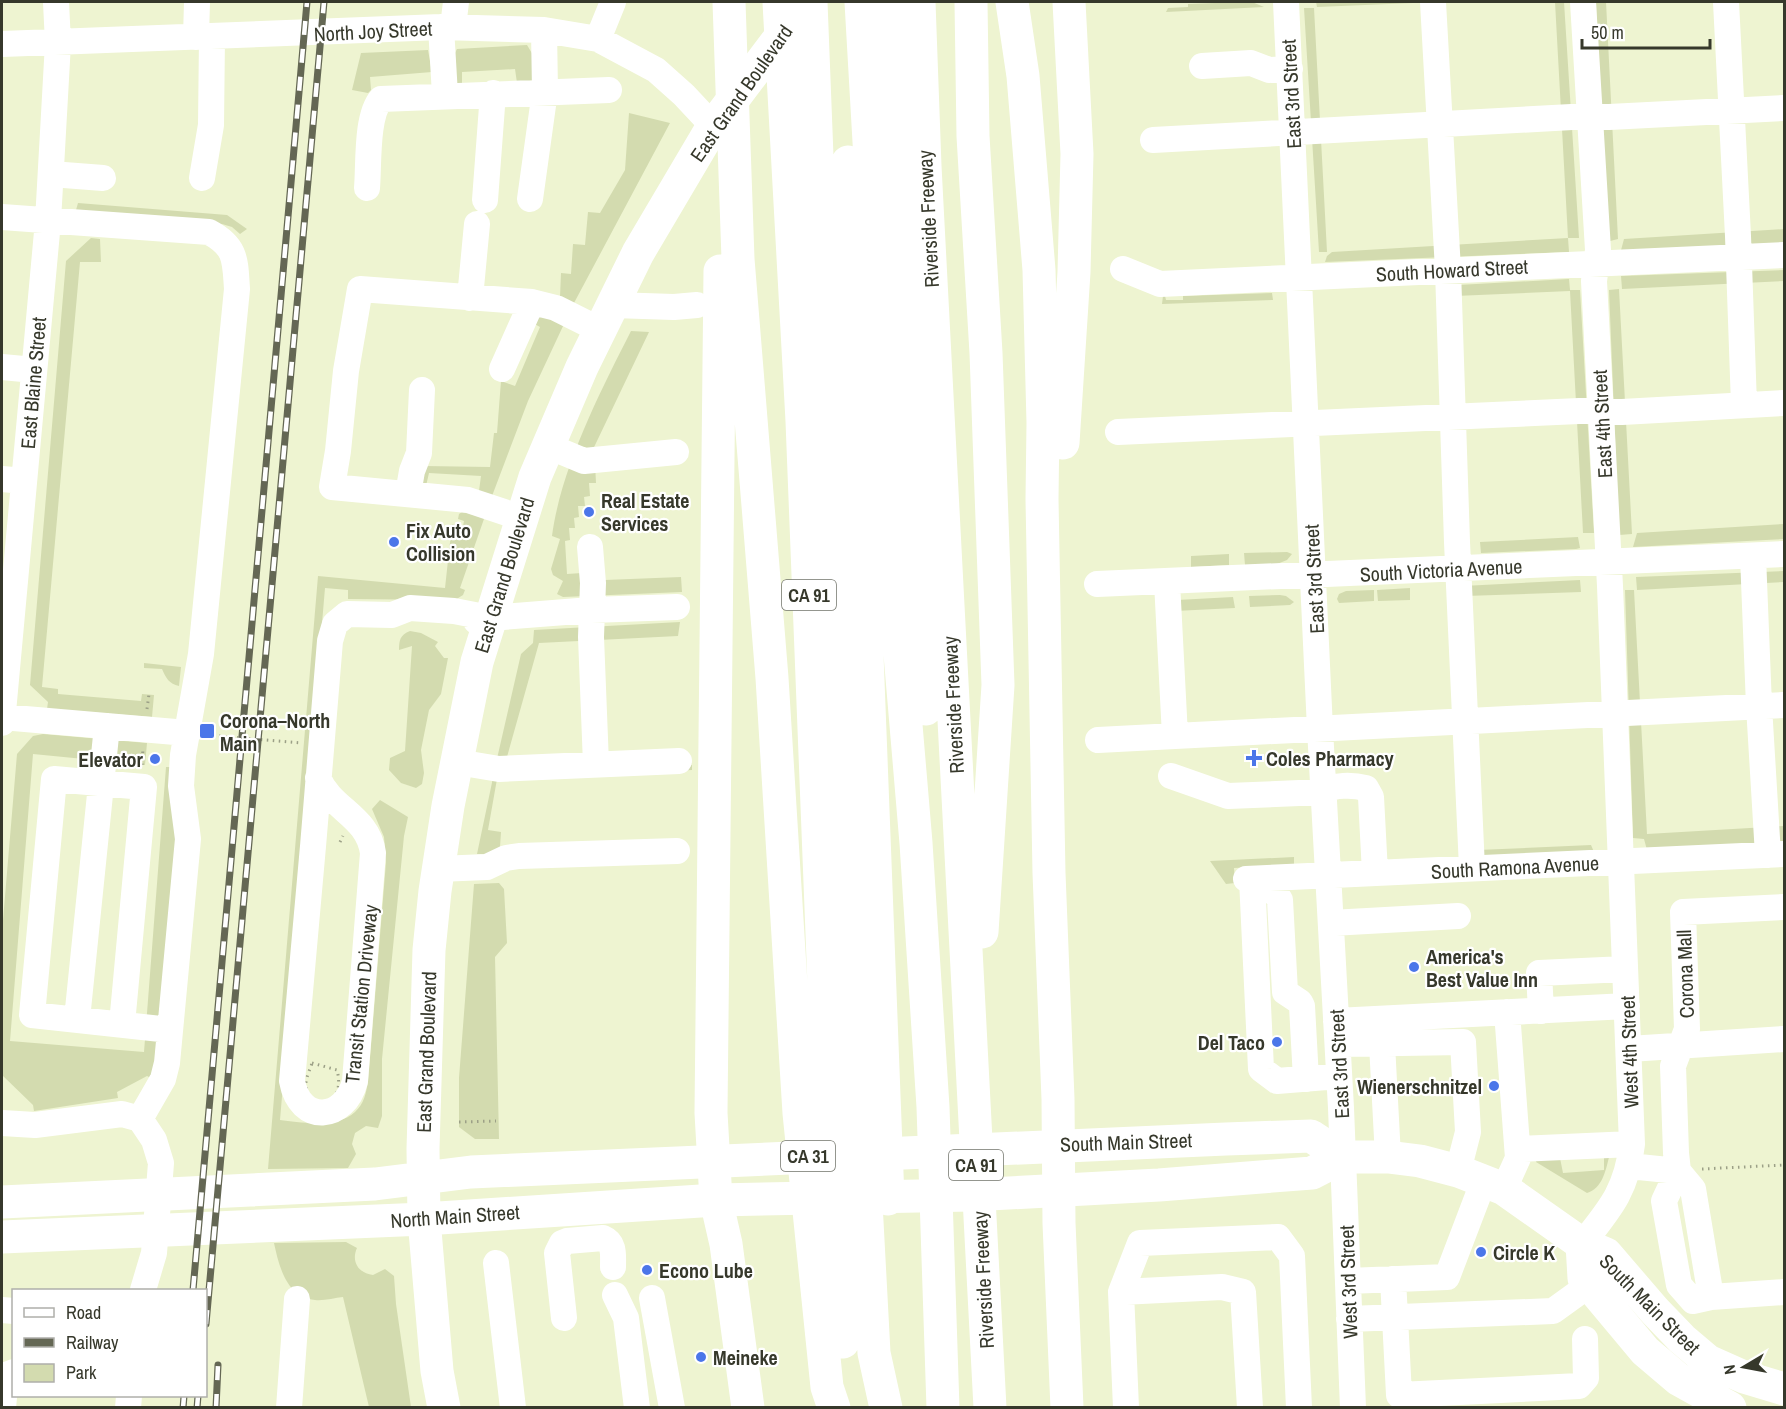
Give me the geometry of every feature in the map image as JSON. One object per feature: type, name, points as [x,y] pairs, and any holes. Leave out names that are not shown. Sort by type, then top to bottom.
[{"type":"main road","points":[[729,2],[739,271],[772,678],[814,1113]]},
{"type":"main road","name":"CA 91","points":[[779,2],[802,421],[814,1113],[823,1232],[847,1407]]},
{"type":"main road","name":"East Grand Boulevard","points":[[444,1407],[437,1371],[424,1218],[429,950],[438,869],[477,662],[535,477],[582,367],[638,253],[713,126],[806,2]]},
{"type":"main road","points":[[892,2],[939,982],[936,1001],[928,1017]]},
{"type":"main road","name":"Riverside Freeway","points":[[919,2],[925,166],[990,1407]]},
{"type":"main road","points":[[970,1026],[985,909],[998,685],[986,352],[973,136],[971,2]]},
{"type":"main road","points":[[1012,2],[1023,76],[1039,270],[1049,873],[1067,1407]]},
{"type":"main road","points":[[1046,723],[1074,272],[1077,154],[1069,2]]},
{"type":"main road","points":[[838,6],[895,595],[916,843],[933,1107],[944,1407]]},
{"type":"main road","points":[[838,6],[814,48],[835,620],[871,1069]]},
{"type":"main road","points":[[838,6],[843,268],[854,300],[871,1069],[881,1277],[897,1407]]},
{"type":"main road","points":[[734,168],[720,244],[711,1113],[716,1200],[726,1244],[748,1407]]},
{"type":"main road","name":"South Main Street","points":[[903,1152],[1311,1136],[1343,1157]]},
{"type":"main road","name":"North Main Street","points":[[2,1202],[366,1185],[471,1172],[903,1152]]},
{"type":"main road","name":"South Main Street","points":[[908,1198],[1059,1191],[1312,1173],[1343,1157],[1388,1157],[1420,1161],[1482,1180],[1582,1244],[1606,1254],[1655,1311],[1708,1362],[1744,1377],[1785,1389]]},
{"type":"main road","name":"North Main Street","points":[[2,1238],[369,1221],[716,1200],[908,1198]]},
{"type":"main road","points":[[823,1232],[827,1387],[834,1407]]},
{"type":"main road","name":"South Main Street","points":[[1582,1244],[1584,1278],[1645,1351],[1662,1367],[1696,1390],[1730,1407]]},
{"type":"main road","points":[[881,1277],[874,1353],[886,1407]]},
{"type":"street","name":"East Blaine Street","points":[[2,723],[13,480],[34,370],[48,221],[58,42],[56,2]]},
{"type":"street","points":[[197,2],[204,37],[211,124],[202,178]]},
{"type":"street","points":[[445,95],[447,27],[456,2]]},
{"type":"street","points":[[598,39],[613,2]]},
{"type":"street","name":"East 3rd Street","points":[[1286,2],[1314,576],[1318,729]]},
{"type":"street","points":[[1433,2],[1448,270],[1472,868]]},
{"type":"street","name":"East 4th Street","points":[[1583,2],[1598,250],[1595,264],[1621,854]]},
{"type":"street","points":[[1726,2],[1744,405]]},
{"type":"street","name":"North Joy Street","points":[[2,44],[447,27],[544,30],[598,39],[656,70],[713,126]]},
{"type":"street","points":[[530,199],[545,92],[544,30]]},
{"type":"street","points":[[1202,66],[1251,63],[1269,70],[1290,69]]},
{"type":"street","points":[[367,188],[372,120],[381,99],[609,90]]},
{"type":"street","points":[[470,298],[493,93]]},
{"type":"street","points":[[1153,140],[1293,131],[1785,108]]},
{"type":"street","points":[[51,174],[103,178]]},
{"type":"street","points":[[2,217],[209,232],[220,238],[230,248],[235,270],[237,289],[193,734],[181,786],[188,839],[167,1063],[163,1079],[140,1119]]},
{"type":"street","name":"South Howard Street","points":[[1123,269],[1160,284],[1785,255]]},
{"type":"street","points":[[522,518],[468,500],[332,487],[346,371],[360,290],[532,302],[606,318],[697,305]]},
{"type":"street","points":[[502,369],[532,302]]},
{"type":"street","points":[[2,367],[34,370]]},
{"type":"street","points":[[408,494],[412,471],[419,453],[422,390]]},
{"type":"street","points":[[1118,432],[1306,422],[1622,412],[1785,403]]},
{"type":"street","points":[[548,446],[584,460],[676,452]]},
{"type":"street","points":[[590,547],[593,583],[591,610],[596,764]]},
{"type":"street","name":"South Victoria Avenue","points":[[1097,585],[1785,555]]},
{"type":"street","points":[[1753,556],[1759,706],[1776,855]]},
{"type":"street","points":[[1167,582],[1175,736]]},
{"type":"street","name":"Transit Station Driveway","points":[[318,778],[327,794],[365,829],[373,853],[355,1081],[348,1099],[332,1110],[322,1113],[306,1108],[299,1101],[294,1094],[292,1081],[318,778],[330,641],[335,624],[341,618],[355,613],[392,615],[410,608],[454,611],[490,618],[591,610],[677,607]]},
{"type":"street","points":[[1098,740],[1785,705]]},
{"type":"street","points":[[2,717],[193,734]]},
{"type":"street","points":[[77,1019],[107,726]]},
{"type":"street","points":[[1318,729],[1325,786],[1338,810],[1339,831],[1328,871]]},
{"type":"street","points":[[457,762],[499,769],[679,761]]},
{"type":"street","points":[[1171,776],[1228,796],[1325,786],[1362,787],[1370,793],[1375,873]]},
{"type":"street","points":[[122,1023],[144,787],[54,779],[32,1015],[170,1030]]},
{"type":"street","points":[[438,869],[487,867],[506,858],[519,856],[677,850]]},
{"type":"street","name":"South Ramona Avenue","points":[[1258,878],[1328,871],[1375,873],[1472,868],[1621,854],[1776,855]]},
{"type":"street","name":"West 4th Street","points":[[1582,1244],[1613,1204],[1624,1183],[1630,1155],[1629,1049],[1621,854]]},
{"type":"street","name":"East 3rd Street","points":[[1328,871],[1343,1157]]},
{"type":"street","points":[[1258,878],[1280,900],[1285,992],[1300,1002],[1302,1006],[1382,1044],[1463,1042],[1468,1132],[1482,1180],[1448,1276],[1348,1281]]},
{"type":"street","points":[[1258,878],[1261,1069],[1277,1081],[1339,1076]]},
{"type":"street","name":"Corona Mall","points":[[1785,907],[1683,912],[1687,1029],[1673,1066],[1678,1171],[1693,1189],[1711,1297],[1785,1292]]},
{"type":"street","points":[[1331,923],[1458,916]]},
{"type":"street","points":[[1541,1011],[1539,973],[1625,969]]},
{"type":"street","points":[[1302,1006],[1306,1078]]},
{"type":"street","points":[[1337,1023],[1627,1006]]},
{"type":"street","points":[[1482,1180],[1518,1158],[1507,1012]]},
{"type":"street","points":[[1629,1049],[1785,1039]]},
{"type":"street","points":[[1382,1044],[1388,1157]]},
{"type":"street","points":[[2,1123],[35,1125],[122,1114],[140,1119],[154,1140],[161,1163],[154,1253],[143,1289]]},
{"type":"street","points":[[1518,1149],[1630,1155],[1678,1171]]},
{"type":"street","name":"West 3rd Street","points":[[1343,1157],[1353,1407]]},
{"type":"street","points":[[564,1318],[557,1253],[562,1244],[567,1241],[603,1238],[608,1240],[612,1249],[613,1267]]},
{"type":"street","points":[[1126,1407],[1121,1292],[1140,1243],[1278,1238],[1292,1256],[1299,1407]]},
{"type":"street","points":[[496,1263],[513,1407]]},
{"type":"street","points":[[1393,1279],[1399,1395],[1412,1401],[1579,1386],[1586,1378],[1585,1339]]},
{"type":"street","points":[[1349,1319],[1553,1311],[1589,1285]]},
{"type":"street","points":[[1121,1292],[1222,1287],[1243,1292],[1250,1407]]},
{"type":"street","points":[[615,1295],[626,1318],[637,1407]]},
{"type":"street","points":[[652,1298],[672,1407]]},
{"type":"street","points":[[289,1407],[297,1299]]},
{"type":"street","points":[[3,1407],[6,1375],[12,1373]]},
{"type":"path","points":[[193,734],[312,744]]},
{"type":"path","points":[[312,1063],[325,1066],[338,1070],[340,1086],[333,1100],[319,1102],[313,1100],[309,1095],[306,1081],[312,1063]]},
{"type":"path","points":[[459,1122],[496,1121]]},
{"type":"path","points":[[1678,1171],[1785,1165]]},
{"type":"green space","points":[[1252,2],[1264,7],[1166,12],[1168,8],[1188,7],[1188,4]]},
{"type":"green space","points":[[1316,2],[1437,2],[1317,7]]},
{"type":"green space","points":[[1555,2],[1564,2],[1579,238],[1568,238]]},
{"type":"green space","points":[[1596,2],[1606,2],[1618,239],[1606,242]]},
{"type":"green space","points":[[1304,8],[1314,8],[1327,252],[1319,252]]},
{"type":"green space","points":[[527,45],[533,55],[535,80],[517,83],[515,69],[462,72],[462,84],[458,85],[455,82],[454,55],[457,49]]},
{"type":"green space","points":[[428,50],[432,72],[370,77],[371,90],[368,93],[352,90],[361,53]]},
{"type":"green space","points":[[629,113],[670,123],[574,303],[560,297],[561,273],[571,274],[573,244],[585,245],[588,212],[600,213],[625,170]]},
{"type":"green space","points":[[78,203],[227,215],[247,229],[240,234],[232,227],[222,224],[76,210]]},
{"type":"green space","points":[[1784,229],[1784,244],[1620,254],[1624,239]]},
{"type":"green space","points":[[91,238],[100,239],[101,262],[80,262],[42,687],[58,689],[58,694],[141,701],[142,694],[154,695],[152,717],[47,709],[48,702],[30,685],[66,261]]},
{"type":"green space","points":[[1568,238],[1569,252],[1325,262],[1327,256],[1332,252]]},
{"type":"green space","points":[[1784,270],[1784,281],[1622,289],[1621,276]]},
{"type":"green space","points":[[1569,279],[1570,290],[1580,290],[1594,533],[1583,533],[1570,291],[1455,296],[1458,285]]},
{"type":"green space","points":[[1619,289],[1632,534],[1619,535],[1609,290]]},
{"type":"green space","points":[[1272,293],[1273,300],[1162,304],[1163,296],[1166,300],[1183,300],[1183,296]]},
{"type":"green space","points":[[536,314],[564,324],[528,401],[492,496],[479,491],[481,476],[429,473],[426,486],[419,481],[424,466],[490,467],[494,433],[497,433],[501,381],[515,386],[540,327],[531,322]]},
{"type":"green space","points":[[631,331],[649,332],[586,464],[595,464],[596,483],[589,483],[590,496],[584,497],[585,506],[578,506],[579,517],[574,518],[575,528],[569,528],[570,540],[565,541],[567,574],[582,573],[605,580],[681,577],[682,592],[563,597],[557,594],[563,581],[553,575],[551,569],[560,539],[552,536],[557,510],[583,431]]},
{"type":"green space","points":[[462,512],[485,516],[460,588],[465,590],[463,595],[455,600],[348,599],[348,590],[325,588],[280,1120],[319,1123],[339,1120],[355,1112],[361,1105],[365,1094],[368,1082],[386,862],[384,837],[372,809],[380,800],[408,817],[404,836],[382,1059],[382,1116],[378,1128],[366,1126],[355,1133],[352,1144],[356,1154],[348,1168],[268,1169],[318,576],[445,588],[452,524],[463,526],[464,521],[458,519]]},
{"type":"green space","points":[[1784,524],[1784,539],[1633,547],[1637,533]]},
{"type":"green space","points":[[1578,537],[1580,548],[1576,549],[1481,553],[1480,542]]},
{"type":"green space","points":[[1287,552],[1292,554],[1287,560],[1277,564],[1245,565],[1244,553]]},
{"type":"green space","points":[[1229,554],[1229,565],[1191,567],[1191,556]]},
{"type":"green space","points":[[1784,571],[1784,582],[1637,590],[1636,577]]},
{"type":"green space","points":[[1580,580],[1581,592],[1465,596],[1463,586]]},
{"type":"green space","points":[[1410,588],[1410,600],[1378,601],[1377,590]]},
{"type":"green space","points":[[1374,590],[1374,601],[1339,603],[1337,599],[1339,594],[1346,591]]},
{"type":"green space","points":[[1625,590],[1634,590],[1647,834],[1784,826],[1784,841],[1647,850],[1644,839],[1633,838]]},
{"type":"green space","points":[[1280,595],[1294,602],[1290,605],[1250,607],[1249,596]]},
{"type":"green space","points":[[1233,597],[1235,608],[1175,611],[1177,600]]},
{"type":"green space","points":[[680,622],[678,636],[539,643],[505,764],[496,763],[521,654],[533,643],[534,630]]},
{"type":"green space","points":[[410,631],[421,633],[438,642],[435,646],[444,658],[448,658],[441,694],[429,710],[421,750],[424,773],[422,784],[416,788],[401,783],[389,770],[390,758],[405,751],[412,646],[399,650],[399,646],[402,636]]},
{"type":"green space","points":[[144,663],[181,667],[179,686],[168,680],[162,669],[144,668]]},
{"type":"green space","points":[[43,734],[147,743],[145,765],[33,754],[10,1041],[144,1052],[166,767],[172,767],[177,831],[153,1079],[147,1076],[117,1092],[118,1098],[34,1111],[33,1105],[2,1075],[2,932],[17,754],[33,736]]},
{"type":"green space","points":[[692,765],[692,770],[497,779],[488,830],[501,832],[500,847],[496,854],[477,854],[494,773]]},
{"type":"green space","points":[[1591,845],[1594,852],[1478,856],[1478,850]]},
{"type":"green space","points":[[1294,857],[1294,865],[1234,868],[1235,883],[1226,884],[1210,861]]},
{"type":"green space","points":[[499,883],[504,889],[507,943],[495,957],[499,1139],[475,1139],[459,1127],[459,1078],[474,884]]},
{"type":"green space","points":[[1604,1157],[1609,1157],[1603,1178],[1596,1188],[1587,1193],[1536,1162],[1537,1159],[1560,1158],[1563,1173],[1604,1170]]},
{"type":"green space","points":[[346,1242],[357,1248],[355,1262],[363,1272],[373,1275],[385,1269],[394,1276],[411,1407],[369,1407],[343,1297],[315,1300],[297,1293],[286,1279],[278,1261],[274,1243]]},
{"type":"railway","points":[[193,1289],[307,2]]},
{"type":"railway","points":[[207,1313],[324,2]]},
{"type":"railway","points":[[216,1408],[218,1365]]},
{"type":"railway","points":[[183,1408],[184,1397]]},
{"type":"railway","points":[[197,1408],[198,1397]]},
{"type":"place","name":"Real Estate Services","points":[[589,512]]},
{"type":"place","name":"Fix Auto Collision","points":[[394,542]]},
{"type":"place","name":"Corona–North Main","points":[[207,731]]},
{"type":"place","name":"Coles Pharmacy","points":[[1254,758]]},
{"type":"place","name":"Elevator","points":[[155,759]]},
{"type":"place","name":"America's Best Value Inn","points":[[1414,967]]},
{"type":"place","name":"Del Taco","points":[[1277,1042]]},
{"type":"place","name":"Wienerschnitzel","points":[[1494,1086]]},
{"type":"place","name":"Circle K","points":[[1481,1252]]},
{"type":"place","name":"Econo Lube","points":[[647,1270]]},
{"type":"place","name":"Meineke","points":[[701,1357]]}]
